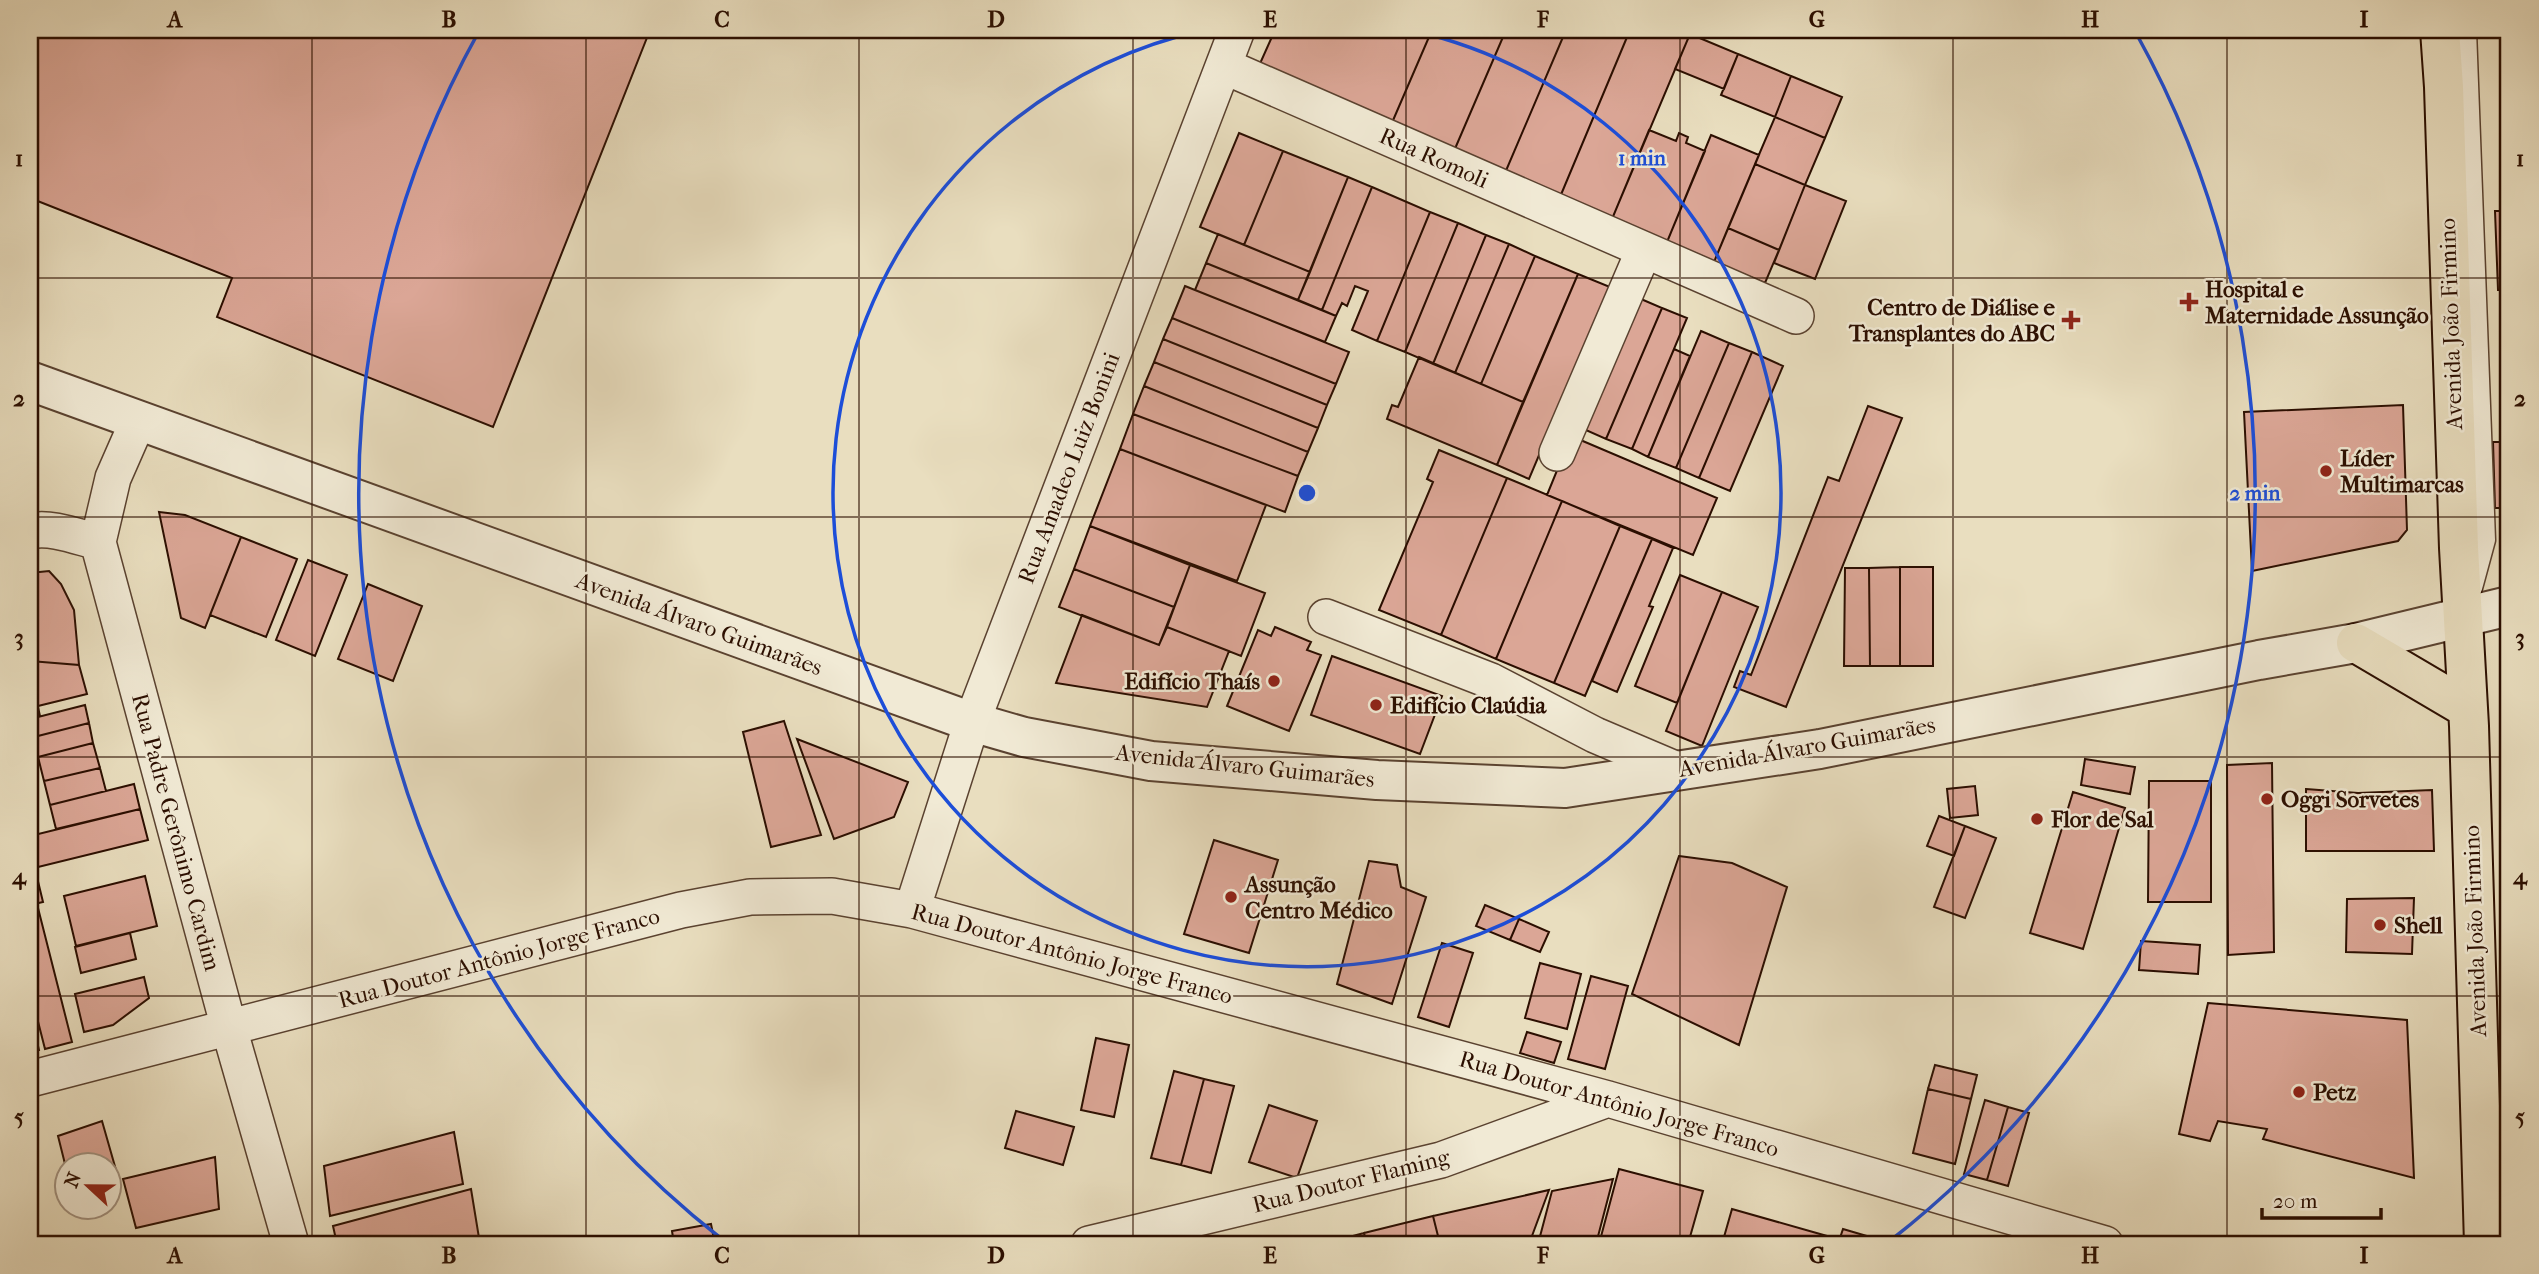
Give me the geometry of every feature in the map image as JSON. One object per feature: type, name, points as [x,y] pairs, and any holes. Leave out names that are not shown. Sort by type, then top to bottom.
[{"type":"main road","name":"Avenida João Firmino","points":[[2440,30],[2459,548],[2468,709],[2484,1244]]},
{"type":"main road","points":[[2356,643],[2468,709]]},
{"type":"street","name":"Rua Amadeo Luiz Bonini","points":[[912,910],[972,722],[1237,30]]},
{"type":"street","name":"Rua Romoli","points":[[1224,66],[1796,316]]},
{"type":"street","points":[[1558,453],[1644,250]]},
{"type":"street","name":"Avenida Álvaro Guimarães","points":[[30,381],[972,722],[1024,737],[1151,761],[1377,780],[1564,788],[1820,749],[2259,660],[2356,643],[2464,618]]},
{"type":"street","name":"Rua Padre Gerônimo Cardim","points":[[138,421],[113,478],[98,542],[229,1028],[291,1244]]},
{"type":"street","points":[[30,531],[64,533],[98,542]]},
{"type":"street","points":[[2464,618],[2509,606]]},
{"type":"street","points":[[1326,617],[1492,681],[1594,735],[1675,769]]},
{"type":"street","name":"Rua Doutor Antônio Jorge Franco","points":[[30,1079],[667,914],[750,897],[832,896],[912,910],[1608,1099],[2105,1244]]},
{"type":"street","name":"Rua Doutor Flaming","points":[[1089,1244],[1441,1160],[1608,1099]]},
{"type":"lane","points":[[2464,618],[2486,540],[2467,30]]},
{"type":"building","points":[[30,30],[650,30],[493,427],[217,317],[232,278],[30,198]]},
{"type":"building","points":[[1275,30],[1432,30],[1391,125],[1258,68]]},
{"type":"building","points":[[1432,30],[1506,30],[1454,151],[1391,125]]},
{"type":"building","points":[[1506,30],[1566,30],[1505,173],[1454,151]]},
{"type":"building","points":[[1566,30],[1630,30],[1560,197],[1505,173]]},
{"type":"building","points":[[1630,30],[1682,30],[1690,34],[1612,219],[1560,197]]},
{"type":"building","points":[[1690,34],[1738,54],[1724,89],[1675,69]]},
{"type":"building","points":[[1738,54],[1791,76],[1775,117],[1721,95]]},
{"type":"building","points":[[1791,76],[1842,97],[1825,138],[1775,117]]},
{"type":"building","points":[[1775,117],[1825,138],[1805,185],[1755,164]]},
{"type":"building","points":[[1649,130],[1676,141],[1679,133],[1688,137],[1686,143],[1705,151],[1667,242],[1612,219]]},
{"type":"building","points":[[1239,133],[1283,151],[1244,245],[1200,227]]},
{"type":"building","points":[[1711,135],[1759,155],[1714,262],[1667,242]]},
{"type":"building","points":[[1283,151],[1348,177],[1310,272],[1244,245]]},
{"type":"building","points":[[1755,164],[1805,185],[1779,250],[1728,228]]},
{"type":"building","points":[[1348,177],[1372,187],[1322,310],[1298,300]]},
{"type":"building","points":[[1805,185],[1846,201],[1815,279],[1774,263]]},
{"type":"building","points":[[1372,187],[1430,212],[1377,341],[1352,330],[1368,291],[1355,286],[1347,306],[1342,303],[1336,316],[1322,310]]},
{"type":"building","points":[[2495,211],[2506,211],[2509,290],[2498,290]]},
{"type":"building","points":[[1430,212],[1458,223],[1405,352],[1377,341]]},
{"type":"building","points":[[1458,223],[1486,235],[1433,364],[1405,352]]},
{"type":"building","points":[[1728,228],[1779,250],[1765,283],[1714,262]]},
{"type":"building","points":[[1218,234],[1310,272],[1298,300],[1206,263]]},
{"type":"building","points":[[1486,235],[1509,244],[1455,373],[1433,364]]},
{"type":"building","points":[[1509,244],[1535,256],[1481,384],[1455,373]]},
{"type":"building","points":[[1535,256],[1578,274],[1523,402],[1481,384]]},
{"type":"building","points":[[1206,263],[1336,316],[1325,342],[1195,290]]},
{"type":"building","points":[[1578,274],[1610,287],[1529,479],[1497,465]]},
{"type":"building","points":[[1185,286],[1349,352],[1336,384],[1172,318]]},
{"type":"building","points":[[1634,296],[1662,308],[1606,439],[1579,427]]},
{"type":"building","points":[[1662,308],[1687,318],[1632,449],[1606,439]]},
{"type":"building","points":[[1172,318],[1336,384],[1327,405],[1163,339]]},
{"type":"building","points":[[1701,331],[1729,343],[1676,468],[1648,457]]},
{"type":"building","points":[[1163,339],[1327,405],[1318,428],[1154,362]]},
{"type":"building","points":[[1729,343],[1752,352],[1699,478],[1676,468]]},
{"type":"building","points":[[1674,349],[1690,356],[1648,457],[1632,449]]},
{"type":"building","points":[[1752,352],[1783,366],[1730,491],[1699,478]]},
{"type":"building","points":[[1419,357],[1523,402],[1497,465],[1387,419],[1392,405],[1398,407]]},
{"type":"building","points":[[1154,362],[1318,428],[1308,452],[1144,386]]},
{"type":"building","points":[[1144,386],[1308,452],[1298,476],[1133,414]]},
{"type":"building","name":"Líder Multimarcas","points":[[2403,405],[2407,530],[2398,541],[2252,571],[2244,412]]},
{"type":"building","points":[[1868,406],[1902,418],[1786,707],[1734,687],[1740,671],[1751,675],[1828,477],[1839,481]]},
{"type":"building","points":[[1133,414],[1298,476],[1285,512],[1120,449]]},
{"type":"building","points":[[1571,436],[1717,498],[1693,555],[1547,495]]},
{"type":"building","points":[[2493,442],[2503,442],[2505,508],[2495,508]]},
{"type":"building","points":[[1120,449],[1266,505],[1237,581],[1090,526]]},
{"type":"building","points":[[1439,450],[1507,478],[1441,635],[1379,610],[1433,482],[1427,479]]},
{"type":"building","points":[[1507,478],[1562,501],[1496,659],[1441,635]]},
{"type":"building","points":[[1562,501],[1620,526],[1554,683],[1496,659]]},
{"type":"building","points":[[159,512],[185,515],[241,537],[205,628],[181,618]]},
{"type":"building","points":[[1090,526],[1190,565],[1174,607],[1074,569]]},
{"type":"building","points":[[1620,526],[1652,539],[1585,696],[1554,683]]},
{"type":"building","points":[[241,537],[297,559],[266,637],[210,615]]},
{"type":"building","points":[[1652,539],[1673,548],[1649,606],[1653,607],[1617,692],[1592,681]]},
{"type":"building","points":[[308,560],[347,575],[315,656],[276,640]]},
{"type":"building","points":[[1190,565],[1265,593],[1241,656],[1167,627]]},
{"type":"building","points":[[1900,567],[1900,666],[1870,666],[1869,568]]},
{"type":"building","points":[[1900,567],[1933,567],[1933,666],[1900,666]]},
{"type":"building","points":[[1845,568],[1869,568],[1870,666],[1844,666]]},
{"type":"building","points":[[1074,569],[1174,607],[1159,645],[1059,607]]},
{"type":"building","points":[[49,571],[61,584],[74,610],[79,665],[30,661],[30,573]]},
{"type":"building","points":[[1680,575],[1722,592],[1677,703],[1635,686]]},
{"type":"building","points":[[368,584],[422,606],[393,681],[338,659]]},
{"type":"building","points":[[1722,592],[1758,607],[1702,746],[1666,731]]},
{"type":"building","points":[[1082,615],[1159,645],[1167,627],[1229,651],[1207,707],[1056,683]]},
{"type":"building","name":"Edifício Thaís","points":[[1275,627],[1311,642],[1307,650],[1321,655],[1289,731],[1227,706],[1258,630],[1271,636]]},
{"type":"building","name":"Edifício Claúdia","points":[[1332,656],[1442,696],[1420,754],[1311,715]]},
{"type":"building","points":[[30,661],[33,682],[30,683]]},
{"type":"building","points":[[30,661],[79,665],[87,694],[38,706]]},
{"type":"building","points":[[33,685],[40,716],[30,719],[30,686]]},
{"type":"building","points":[[85,705],[89,723],[30,738],[30,719]]},
{"type":"building","points":[[784,721],[821,835],[771,847],[743,732]]},
{"type":"building","points":[[89,723],[93,743],[38,757],[34,737]]},
{"type":"building","points":[[797,739],[908,782],[894,817],[834,839]]},
{"type":"building","points":[[93,743],[100,768],[44,781],[38,757]]},
{"type":"building","points":[[2085,759],[2135,767],[2130,794],[2081,785]]},
{"type":"building","points":[[2272,763],[2274,952],[2228,955],[2227,765]]},
{"type":"building","points":[[100,768],[106,791],[50,805],[44,781]]},
{"type":"building","points":[[2149,781],[2211,781],[2211,902],[2148,902]]},
{"type":"building","points":[[134,784],[140,809],[56,829],[50,805]]},
{"type":"building","points":[[1975,786],[1978,815],[1950,818],[1947,789]]},
{"type":"building","points":[[2306,789],[2358,793],[2432,790],[2434,851],[2306,851]]},
{"type":"building","points":[[2073,792],[2125,808],[2083,949],[2030,933]]},
{"type":"building","points":[[140,809],[148,840],[30,869],[30,836]]},
{"type":"building","points":[[1939,816],[1965,826],[1954,856],[1927,846]]},
{"type":"building","points":[[1965,826],[1996,838],[1965,918],[1934,907]]},
{"type":"building","name":"Assunção Centro Médico","points":[[1214,840],[1278,860],[1249,953],[1184,934]]},
{"type":"building","points":[[1679,856],[1732,863],[1787,887],[1739,1045],[1632,994]]},
{"type":"building","points":[[1369,861],[1397,865],[1401,887],[1426,897],[1392,1004],[1337,984]]},
{"type":"building","points":[[36,873],[43,902],[30,905],[30,875]]},
{"type":"building","points":[[145,876],[157,926],[76,946],[64,896]]},
{"type":"building","name":"Shell","points":[[2414,898],[2412,954],[2346,952],[2347,899]]},
{"type":"building","points":[[1485,905],[1519,919],[1510,940],[1476,926]]},
{"type":"building","points":[[38,908],[72,1042],[45,1049],[30,990],[30,910]]},
{"type":"building","points":[[1519,919],[1549,932],[1540,952],[1510,940]]},
{"type":"building","points":[[130,933],[136,959],[81,973],[75,947]]},
{"type":"building","points":[[2141,941],[2200,945],[2198,974],[2139,970]]},
{"type":"building","points":[[1442,943],[1473,953],[1449,1027],[1418,1017]]},
{"type":"building","points":[[1540,963],[1581,974],[1567,1029],[1525,1018]]},
{"type":"building","points":[[1591,976],[1628,986],[1605,1069],[1568,1059]]},
{"type":"building","points":[[144,977],[149,998],[113,1025],[84,1032],[75,994]]},
{"type":"building","name":"Petz","points":[[2208,1003],[2407,1020],[2414,1178],[2263,1139],[2267,1129],[2218,1121],[2210,1141],[2179,1134]]},
{"type":"building","points":[[30,1011],[39,1050],[30,1053]]},
{"type":"building","points":[[1527,1032],[1561,1042],[1554,1063],[1520,1053]]},
{"type":"building","points":[[1096,1038],[1129,1045],[1114,1117],[1081,1110]]},
{"type":"building","points":[[1935,1065],[1977,1075],[1971,1099],[1928,1089]]},
{"type":"building","points":[[1174,1071],[1204,1079],[1181,1165],[1151,1158]]},
{"type":"building","points":[[1204,1079],[1234,1086],[1211,1173],[1181,1165]]},
{"type":"building","points":[[1928,1089],[1971,1099],[1955,1164],[1913,1153]]},
{"type":"building","points":[[1985,1100],[2008,1107],[1987,1180],[1964,1174]]},
{"type":"building","points":[[1269,1105],[1317,1121],[1297,1178],[1249,1162]]},
{"type":"building","points":[[2008,1107],[2029,1113],[2008,1186],[1987,1180]]},
{"type":"building","points":[[1016,1111],[1074,1127],[1063,1165],[1005,1148]]},
{"type":"building","points":[[102,1121],[111,1152],[62,1152],[58,1136]]},
{"type":"building","points":[[454,1132],[463,1184],[330,1216],[324,1166]]},
{"type":"building","points":[[215,1157],[219,1209],[136,1228],[123,1179]]},
{"type":"building","points":[[1619,1169],[1703,1191],[1688,1244],[1599,1244]]},
{"type":"building","points":[[1613,1179],[1596,1244],[1538,1244],[1552,1191]]},
{"type":"building","points":[[471,1189],[480,1244],[337,1244],[333,1226]]},
{"type":"building","points":[[1549,1190],[1529,1244],[1440,1244],[1433,1216]]},
{"type":"building","points":[[1732,1209],[1827,1236],[1824,1244],[1722,1244]]},
{"type":"building","points":[[1433,1216],[1440,1244],[1367,1244],[1364,1233]]},
{"type":"building","points":[[711,1224],[715,1244],[674,1244],[672,1231]]},
{"type":"building","points":[[1843,1229],[1894,1244],[1838,1244]]},
{"type":"building","points":[[1364,1233],[1367,1244],[1323,1244]]},
{"type":"place","name":"Hospital e Maternidade Assunção","points":[[2189,302]]},
{"type":"place","name":"Centro de Diálise e Transplantes do ABC","points":[[2071,320]]},
{"type":"place","name":"Líder Multimarcas","points":[[2326,471]]},
{"type":"place","name":"Edifício Thaís","points":[[1274,681]]},
{"type":"place","name":"Edifício Claúdia","points":[[1376,705]]},
{"type":"place","name":"Oggi Sorvetes","points":[[2267,799]]},
{"type":"place","name":"Flor de Sal","points":[[2037,819]]},
{"type":"place","name":"Assunção Centro Médico","points":[[1231,897]]},
{"type":"place","name":"Shell","points":[[2380,925]]},
{"type":"place","name":"Petz","points":[[2299,1092]]}]
